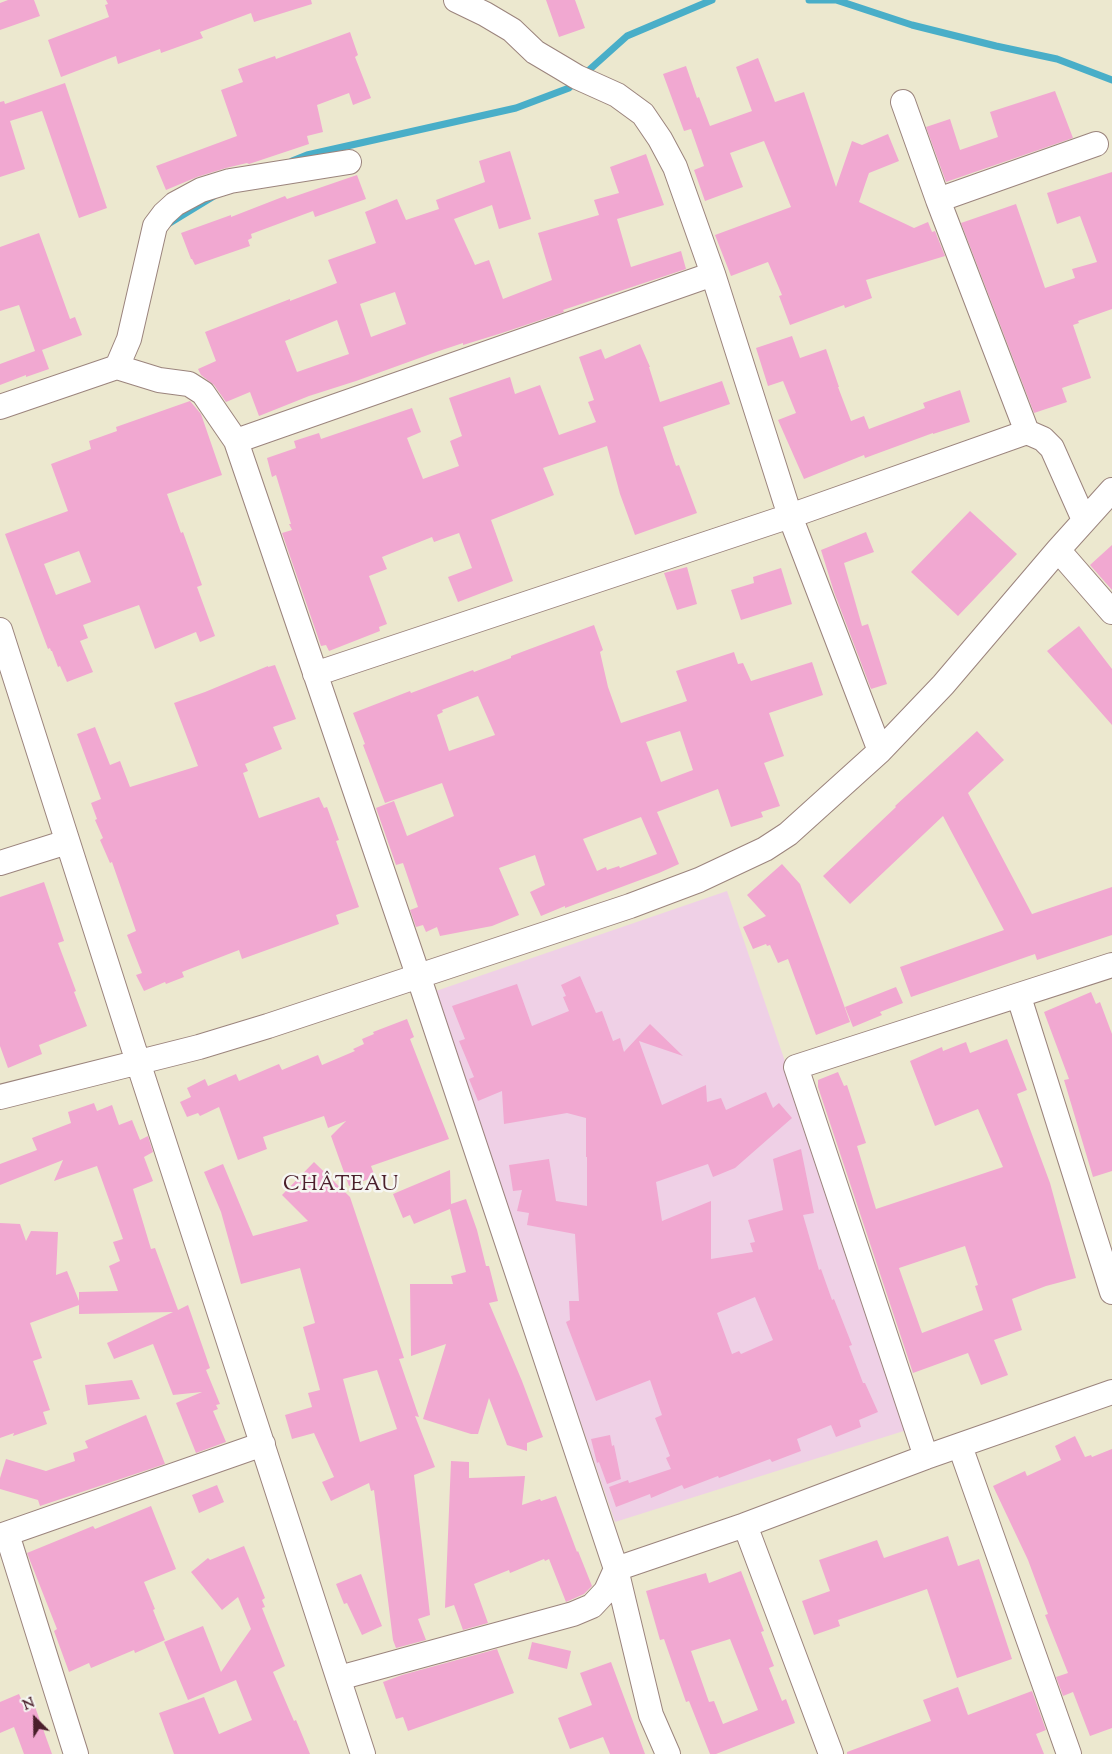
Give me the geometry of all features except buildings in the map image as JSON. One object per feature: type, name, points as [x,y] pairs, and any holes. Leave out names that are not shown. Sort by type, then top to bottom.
[{"type":"street","points":[[456,0],[512,30],[535,52],[577,77],[617,95],[643,114],[660,139],[675,167],[713,274],[790,516],[880,751]]},
{"type":"street","points":[[903,102],[938,200],[1027,432]]},
{"type":"street","points":[[938,200],[1096,144]]},
{"type":"street","points":[[117,367],[129,339],[155,226],[164,214],[176,204],[201,190],[230,181],[349,162]]},
{"type":"street","points":[[236,441],[713,274]]},
{"type":"street","points":[[0,407],[117,367],[159,380],[189,384],[202,393],[236,441],[418,975],[616,1568],[651,1714],[668,1754]]},
{"type":"street","points":[[315,674],[790,516],[1027,432],[1043,439],[1052,448],[1084,520]]},
{"type":"street","points":[[0,1097],[198,1047],[268,1026],[630,906],[699,880],[765,849],[788,834],[880,751],[943,685],[1084,520],[1112,490]]},
{"type":"street","points":[[1058,550],[1112,612]]},
{"type":"street","points":[[0,630],[6,666],[67,842],[363,1754]]},
{"type":"street","points":[[0,863],[67,842]]},
{"type":"street","points":[[926,1457],[796,1067],[1112,965]]},
{"type":"street","points":[[1019,996],[1112,1292]]},
{"type":"street","points":[[339,1678],[573,1614],[592,1606],[606,1591],[616,1568],[745,1525],[926,1457],[1112,1392]]},
{"type":"street","points":[[76,1754],[3,1535],[263,1444]]},
{"type":"street","points":[[960,1446],[1069,1754]]},
{"type":"street","points":[[745,1525],[831,1754]]},
{"type":"shaded area","points":[[727,891],[910,1429],[615,1522],[433,992]]},
{"type":"waterway","points":[[292,161],[307,155],[516,108],[569,88],[627,36],[712,0]]},
{"type":"waterway","points":[[809,0],[836,0],[912,25],[1057,59],[1112,80]]},
{"type":"waterway","points":[[168,224],[214,196]]},
{"type":"district","name":"CHÂTEAU","points":[[341,1186]]}]
